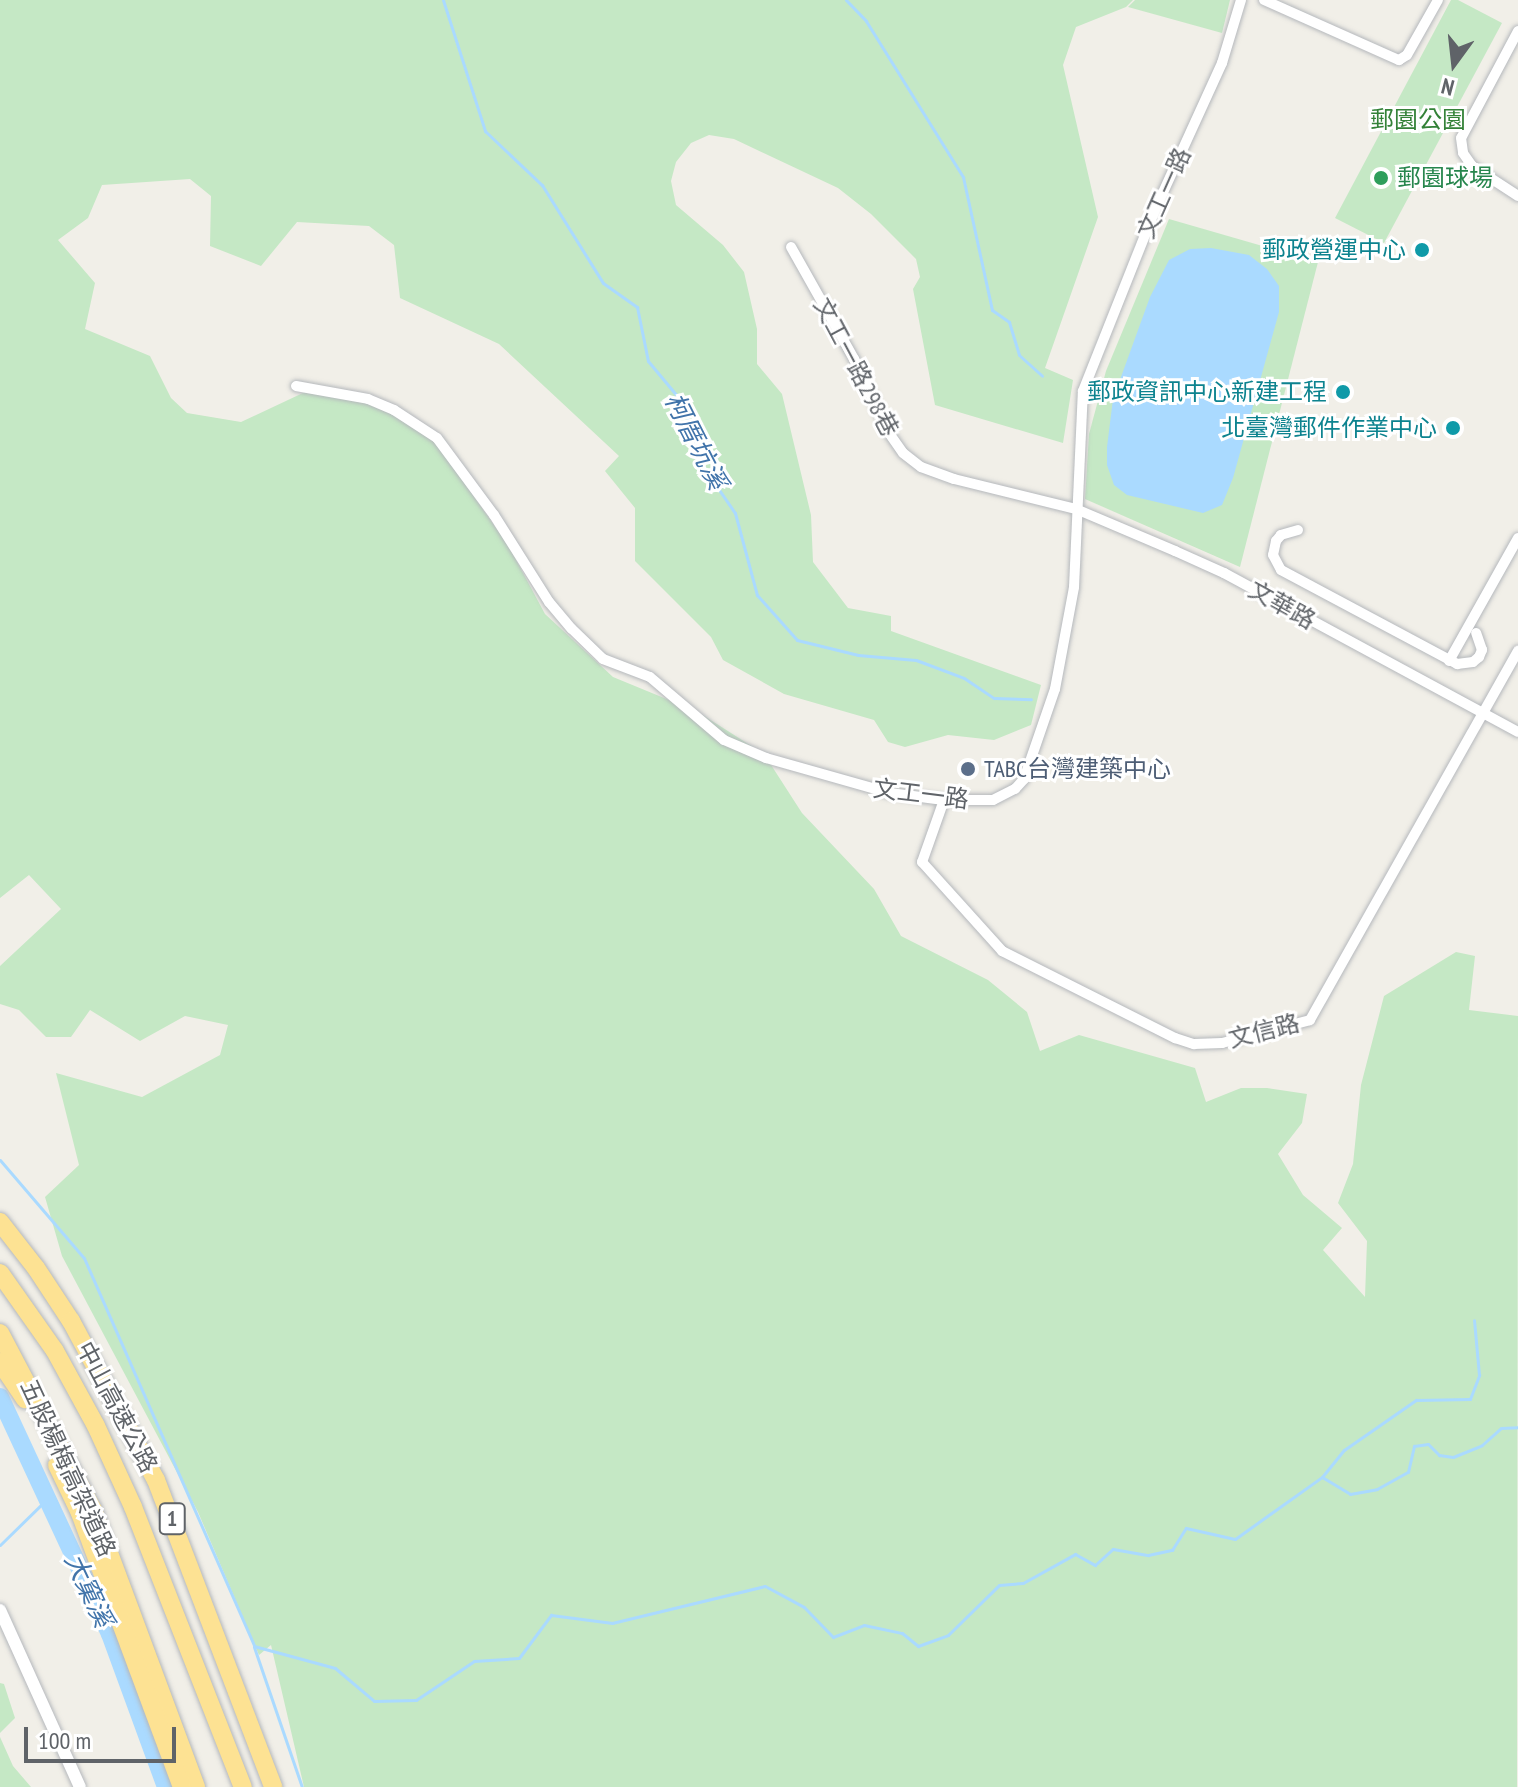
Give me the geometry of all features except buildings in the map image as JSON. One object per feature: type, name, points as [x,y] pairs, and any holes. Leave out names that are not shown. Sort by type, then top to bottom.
[{"type":"highway","name":"中山高速公路","points":[[0,1222],[36,1268],[71,1321],[156,1480],[273,1787]]},
{"type":"highway","name":"中山高速公路","points":[[0,1273],[55,1351],[96,1426],[133,1507],[243,1787]]},
{"type":"highway","name":"五股楊梅高架道路","points":[[0,1333],[93,1510],[196,1787]]},
{"type":"highway","name":"五股楊梅高架道路","points":[[0,1362],[31,1408],[80,1513],[182,1787]]},
{"type":"street","name":"文工一路","points":[[296,386],[368,399],[394,410],[437,438],[494,515],[549,602],[572,629],[603,659],[650,677],[724,740],[766,758],[890,793],[944,800],[993,800],[1015,789],[1030,766],[1055,689],[1070,618],[1083,391],[1155,210],[1222,63],[1241,0]]},
{"type":"street","points":[[1264,0],[1399,60],[1407,55],[1438,0]]},
{"type":"street","points":[[1518,31],[1461,138],[1463,153],[1472,166],[1518,196]]},
{"type":"street","name":"文工一路298巷","points":[[791,247],[854,359],[889,433],[903,453],[921,467],[954,479],[1076,509]]},
{"type":"street","name":"文華路","points":[[1076,509],[1224,573],[1518,732]]},
{"type":"street","points":[[1298,530],[1281,535],[1276,541],[1273,555],[1277,566],[1457,664],[1473,662],[1482,650],[1476,633]]},
{"type":"street","points":[[1449,661],[1518,538]]},
{"type":"street","name":"文信路","points":[[944,800],[922,862],[1002,951],[1175,1038],[1194,1044],[1222,1043],[1310,1020],[1518,651]]},
{"type":"street","points":[[0,1610],[80,1787]]},
{"type":"green space","points":[[0,0],[1133,0],[1126,7],[1076,27],[1063,65],[1098,217],[1045,368],[1073,380],[1063,443],[935,405],[913,289],[920,277],[916,259],[871,214],[838,188],[734,139],[709,135],[691,143],[676,162],[671,181],[676,205],[723,245],[744,272],[757,329],[757,364],[782,394],[811,515],[813,562],[848,608],[891,616],[891,631],[1041,685],[1031,725],[994,740],[948,735],[905,747],[888,742],[874,720],[784,694],[723,660],[711,637],[635,561],[635,508],[605,471],[619,456],[499,344],[400,298],[394,245],[369,226],[297,222],[261,266],[210,246],[211,196],[190,179],[102,185],[88,218],[58,240],[95,283],[85,329],[150,356],[171,398],[187,413],[241,422],[305,392],[367,401],[429,433],[508,545],[545,614],[613,677],[698,712],[764,754],[802,813],[874,889],[901,936],[988,980],[1027,1012],[1040,1051],[1079,1035],[1195,1068],[1206,1102],[1241,1088],[1307,1094],[1302,1123],[1278,1154],[1303,1195],[1342,1228],[1323,1250],[1365,1297],[1367,1241],[1338,1203],[1353,1164],[1361,1085],[1384,996],[1456,952],[1475,956],[1469,1010],[1518,1016],[1517,1787],[304,1787],[271,1645],[259,1655],[198,1512],[62,1256],[45,1197],[79,1165],[56,1073],[142,1097],[220,1055],[228,1025],[185,1016],[140,1041],[90,1010],[71,1037],[46,1037],[19,1010],[0,1004],[0,966],[61,909],[29,875],[0,898]]},
{"type":"green space","points":[[1135,0],[1230,0],[1222,33],[1128,7]]},
{"type":"green space","name":"郵園公園","points":[[1451,0],[1458,0],[1502,23],[1384,243],[1335,218]]},
{"type":"green space","points":[[1169,219],[1318,262],[1240,567],[1085,499],[1089,434],[1106,371]]},
{"type":"green space","points":[[0,1683],[4,1684],[15,1718],[0,1733]]},
{"type":"green space","points":[[0,1737],[13,1766],[31,1787],[0,1787]]},
{"type":"water","points":[[1211,248],[1249,255],[1267,269],[1279,286],[1279,312],[1233,478],[1222,505],[1203,513],[1127,495],[1114,485],[1107,465],[1107,447],[1113,399],[1150,297],[1169,260],[1190,249]]},
{"type":"waterway","name":"柯厝坑溪","points":[[443,0],[485,131],[542,185],[603,283],[637,307],[648,361],[683,403],[702,465],[735,513],[757,595],[797,640],[858,655],[916,660],[964,678],[994,698],[1031,699]]},
{"type":"waterway","points":[[846,0],[866,21],[963,177],[992,310],[1009,322],[1019,355],[1042,376]]},
{"type":"waterway","points":[[0,1160],[84,1258],[254,1646],[335,1668],[374,1701],[416,1700],[474,1661],[519,1658],[551,1615],[612,1623],[765,1586],[804,1607],[833,1637],[864,1625],[902,1633],[918,1646],[948,1635],[999,1585],[1023,1583],[1075,1554],[1095,1565],[1113,1549],[1148,1555],[1172,1550],[1186,1528],[1235,1539],[1322,1477],[1350,1494],[1377,1489],[1408,1472],[1414,1446],[1428,1444],[1439,1455],[1453,1457],[1482,1445],[1501,1428],[1518,1427]]},
{"type":"waterway","points":[[1322,1477],[1344,1450],[1416,1400],[1470,1399],[1479,1375],[1474,1320]]},
{"type":"waterway","name":"大窠溪","points":[[0,1397],[110,1634],[166,1787]]},
{"type":"waterway","points":[[0,1545],[48,1498]]},
{"type":"waterway","points":[[254,1647],[302,1787]]},
{"type":"place","name":"郵園球場","points":[[1381,178]]},
{"type":"place","name":"郵政營運中心","points":[[1422,250]]},
{"type":"place","name":"郵政資訊中心新建工程","points":[[1343,392]]},
{"type":"place","name":"北臺灣郵件作業中心","points":[[1453,428]]},
{"type":"place","name":"TABC台灣建築中心","points":[[968,769]]}]
